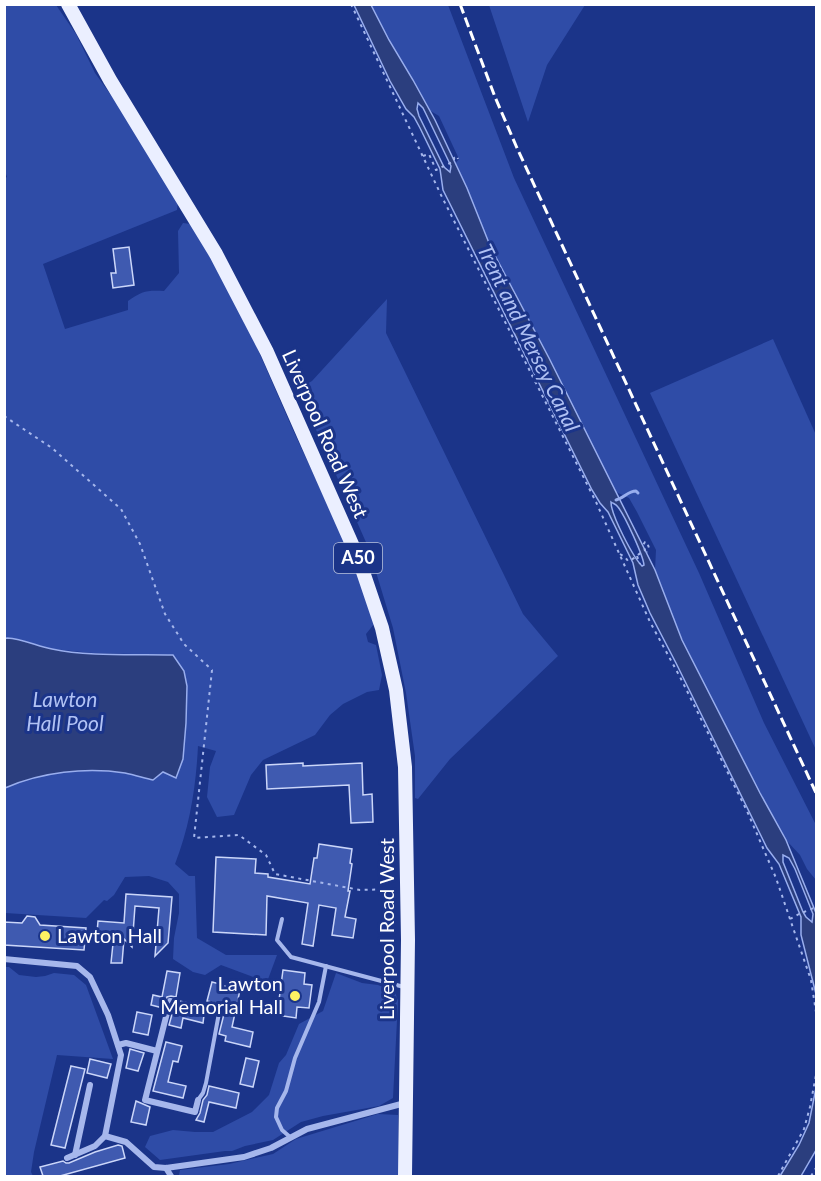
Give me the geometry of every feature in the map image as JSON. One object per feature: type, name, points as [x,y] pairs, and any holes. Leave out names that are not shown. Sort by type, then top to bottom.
[{"type":"main road","name":"Liverpool Road West","points":[[68,4],[110,80],[216,254],[267,352],[359,560],[382,628],[396,690],[405,767],[408,940],[405,1176]]},
{"type":"street","points":[[4,959],[77,966],[90,977],[108,1015],[118,1045],[121,1055],[105,1136],[95,1146],[67,1158]]},
{"type":"street","points":[[198,1101],[195,1112],[145,1100],[170,1001],[219,1012]]},
{"type":"street","points":[[118,1045],[126,1043],[158,1051]]},
{"type":"street","points":[[75,1155],[90,1085]]},
{"type":"street","points":[[105,1136],[126,1142],[154,1167],[166,1168],[244,1157],[271,1148],[307,1129],[406,1103]]},
{"type":"street","points":[[166,1168],[171,1176]]},
{"type":"lane","points":[[282,919],[277,940],[291,957],[407,988]]},
{"type":"lane","points":[[291,1138],[282,1130],[276,1117],[277,1108],[286,1091],[295,1058],[316,1009],[326,966]]},
{"type":"lane","points":[[198,1101],[206,1083],[219,1012]]},
{"type":"path","points":[[351,4],[423,156],[596,502],[650,622],[747,812],[776,878],[811,980],[816,1012]]},
{"type":"path","points":[[423,156],[429,154],[436,170],[454,162]]},
{"type":"path","points":[[4,416],[52,448],[121,509],[140,544],[165,614],[184,644],[212,670],[194,838],[239,835],[266,855],[275,874],[360,890],[407,889]]},
{"type":"path","points":[[620,554],[626,556],[628,561],[644,552]]},
{"type":"path","points":[[636,557],[640,563],[644,562]]},
{"type":"path","points":[[790,919],[814,907]]},
{"type":"path","points":[[778,1176],[804,1129],[816,1075]]},
{"type":"path","points":[[811,1176],[816,1168]]},
{"type":"shaded area","points":[[5,5],[56,5],[76,34],[95,73],[118,105],[178,201],[177,210],[43,264],[65,329],[128,310],[128,301],[141,293],[164,291],[179,273],[178,231],[183,223],[191,224],[255,343],[350,553],[374,624],[366,634],[368,642],[376,645],[382,675],[379,690],[367,692],[343,704],[330,715],[315,735],[263,760],[251,775],[234,815],[217,817],[207,797],[210,767],[216,751],[198,746],[191,806],[185,835],[175,864],[189,876],[195,876],[197,938],[226,955],[277,955],[267,982],[221,965],[205,975],[193,972],[173,959],[179,894],[168,882],[149,876],[125,877],[114,895],[107,901],[104,900],[86,918],[5,913],[5,788],[33,778],[79,771],[110,771],[153,780],[186,723],[187,686],[184,671],[173,655],[93,653],[52,649],[18,639],[5,639],[4,179],[7,177],[4,168]]},
{"type":"shaded area","points":[[371,5],[448,5],[514,178],[699,573],[764,723],[816,825],[816,880],[800,855],[786,840],[682,640],[655,570],[656,550],[629,498],[616,492],[491,248],[455,164],[459,159],[439,116],[429,110]]},
{"type":"shaded area","points":[[489,5],[585,5],[547,65],[528,122]]},
{"type":"shaded area","points":[[387,299],[386,333],[523,614],[558,656],[450,759],[418,799],[415,798],[415,756],[406,693],[393,628],[369,549],[298,389],[312,381]]},
{"type":"shaded area","points":[[773,339],[816,435],[816,750],[650,393]]},
{"type":"shaded area","points":[[5,967],[9,967],[19,975],[36,977],[54,973],[74,975],[86,985],[113,1059],[57,1055],[34,1152],[31,1172],[33,1176],[5,1176]]},
{"type":"shaded area","points":[[336,973],[395,992],[398,1001],[393,1098],[379,1106],[301,1122],[273,1140],[232,1151],[160,1160],[145,1147],[150,1136],[173,1130],[213,1132],[252,1112],[269,1095],[279,1063],[286,1055],[299,1024],[323,1011]]},
{"type":"shaded area","points":[[378,1114],[398,1115],[399,1176],[179,1175],[180,1170],[229,1164],[273,1154],[296,1139]]},
{"type":"water","name":"Trent and Mersey Canal","points":[[354,5],[371,5],[435,120],[467,188],[491,248],[655,570],[682,640],[786,840],[816,913],[816,994],[801,935],[801,917],[779,864],[767,848],[650,613],[638,585],[633,563],[608,512],[592,490],[443,190],[440,169],[420,128],[390,81]],"holes":[[[418,103],[423,108],[451,166],[450,172],[444,167],[419,116]],[[611,502],[616,505],[629,527],[644,565],[642,566],[628,545]],[[783,855],[789,858],[795,869],[813,914],[812,922],[803,912],[783,862]]]},
{"type":"water","name":"Lawton Hall Pool","points":[[4,639],[66,652],[173,655],[184,671],[187,686],[183,759],[176,778],[163,772],[153,780],[110,771],[79,771],[33,778],[5,788]]},
{"type":"water","points":[[816,1088],[816,1150],[801,1176],[780,1176],[809,1123]]},
{"type":"building","points":[[129,247],[134,285],[113,288],[111,273],[116,273],[113,249]]},
{"type":"building","points":[[303,763],[303,766],[362,763],[363,795],[372,794],[373,822],[351,823],[349,785],[267,789],[266,765]]},
{"type":"building","points":[[319,844],[352,849],[348,891],[350,891],[345,917],[356,919],[353,938],[332,935],[336,908],[319,905],[313,946],[302,944],[308,903],[267,896],[266,935],[213,932],[216,857],[256,859],[255,873],[310,884],[314,858],[317,858]]},
{"type":"building","points":[[126,894],[172,897],[168,943],[155,956],[159,908],[135,906],[132,947],[124,939],[122,963],[111,963],[114,934],[97,933],[98,921],[124,923]]},
{"type":"building","name":"Lawton Hall","points":[[27,916],[35,917],[40,925],[86,928],[84,950],[4,945],[4,922],[22,923]]},
{"type":"building","name":"Lawton Memorial Hall","points":[[283,970],[305,973],[304,984],[312,985],[309,1008],[297,1007],[296,1018],[277,1015]]},
{"type":"building","points":[[167,971],[180,973],[176,997],[167,997],[163,1008],[151,1005],[153,995],[162,997]]},
{"type":"building","points":[[212,982],[240,990],[232,1027],[253,1032],[250,1047],[225,1041],[226,1036],[219,1034],[225,1005],[207,1001]]},
{"type":"building","points":[[174,1007],[204,1015],[203,1023],[183,1018],[181,1028],[169,1025]]},
{"type":"building","points":[[137,1012],[152,1015],[148,1035],[133,1032]]},
{"type":"building","points":[[166,1042],[182,1046],[178,1062],[173,1061],[168,1082],[186,1086],[183,1098],[153,1091]]},
{"type":"building","points":[[130,1049],[144,1053],[138,1071],[126,1068]]},
{"type":"building","points":[[246,1058],[259,1061],[253,1087],[240,1084]]},
{"type":"building","points":[[90,1059],[111,1064],[107,1078],[87,1073]]},
{"type":"building","points":[[71,1066],[85,1069],[65,1148],[51,1145]]},
{"type":"building","points":[[209,1086],[239,1093],[236,1108],[209,1102],[204,1122],[196,1120],[207,1095]]},
{"type":"building","points":[[136,1101],[150,1107],[146,1125],[131,1122]]},
{"type":"building","points":[[118,1145],[122,1146],[125,1158],[60,1176],[43,1176],[40,1167],[63,1161],[69,1163]]},
{"type":"waterway","points":[[616,500],[633,491],[638,493]]},
{"type":"railway","points":[[460,4],[517,148],[816,793]]},
{"type":"place","name":"Lawton Hall","points":[[45,936]]},
{"type":"place","name":"Lawton Memorial Hall","points":[[295,996]]}]
